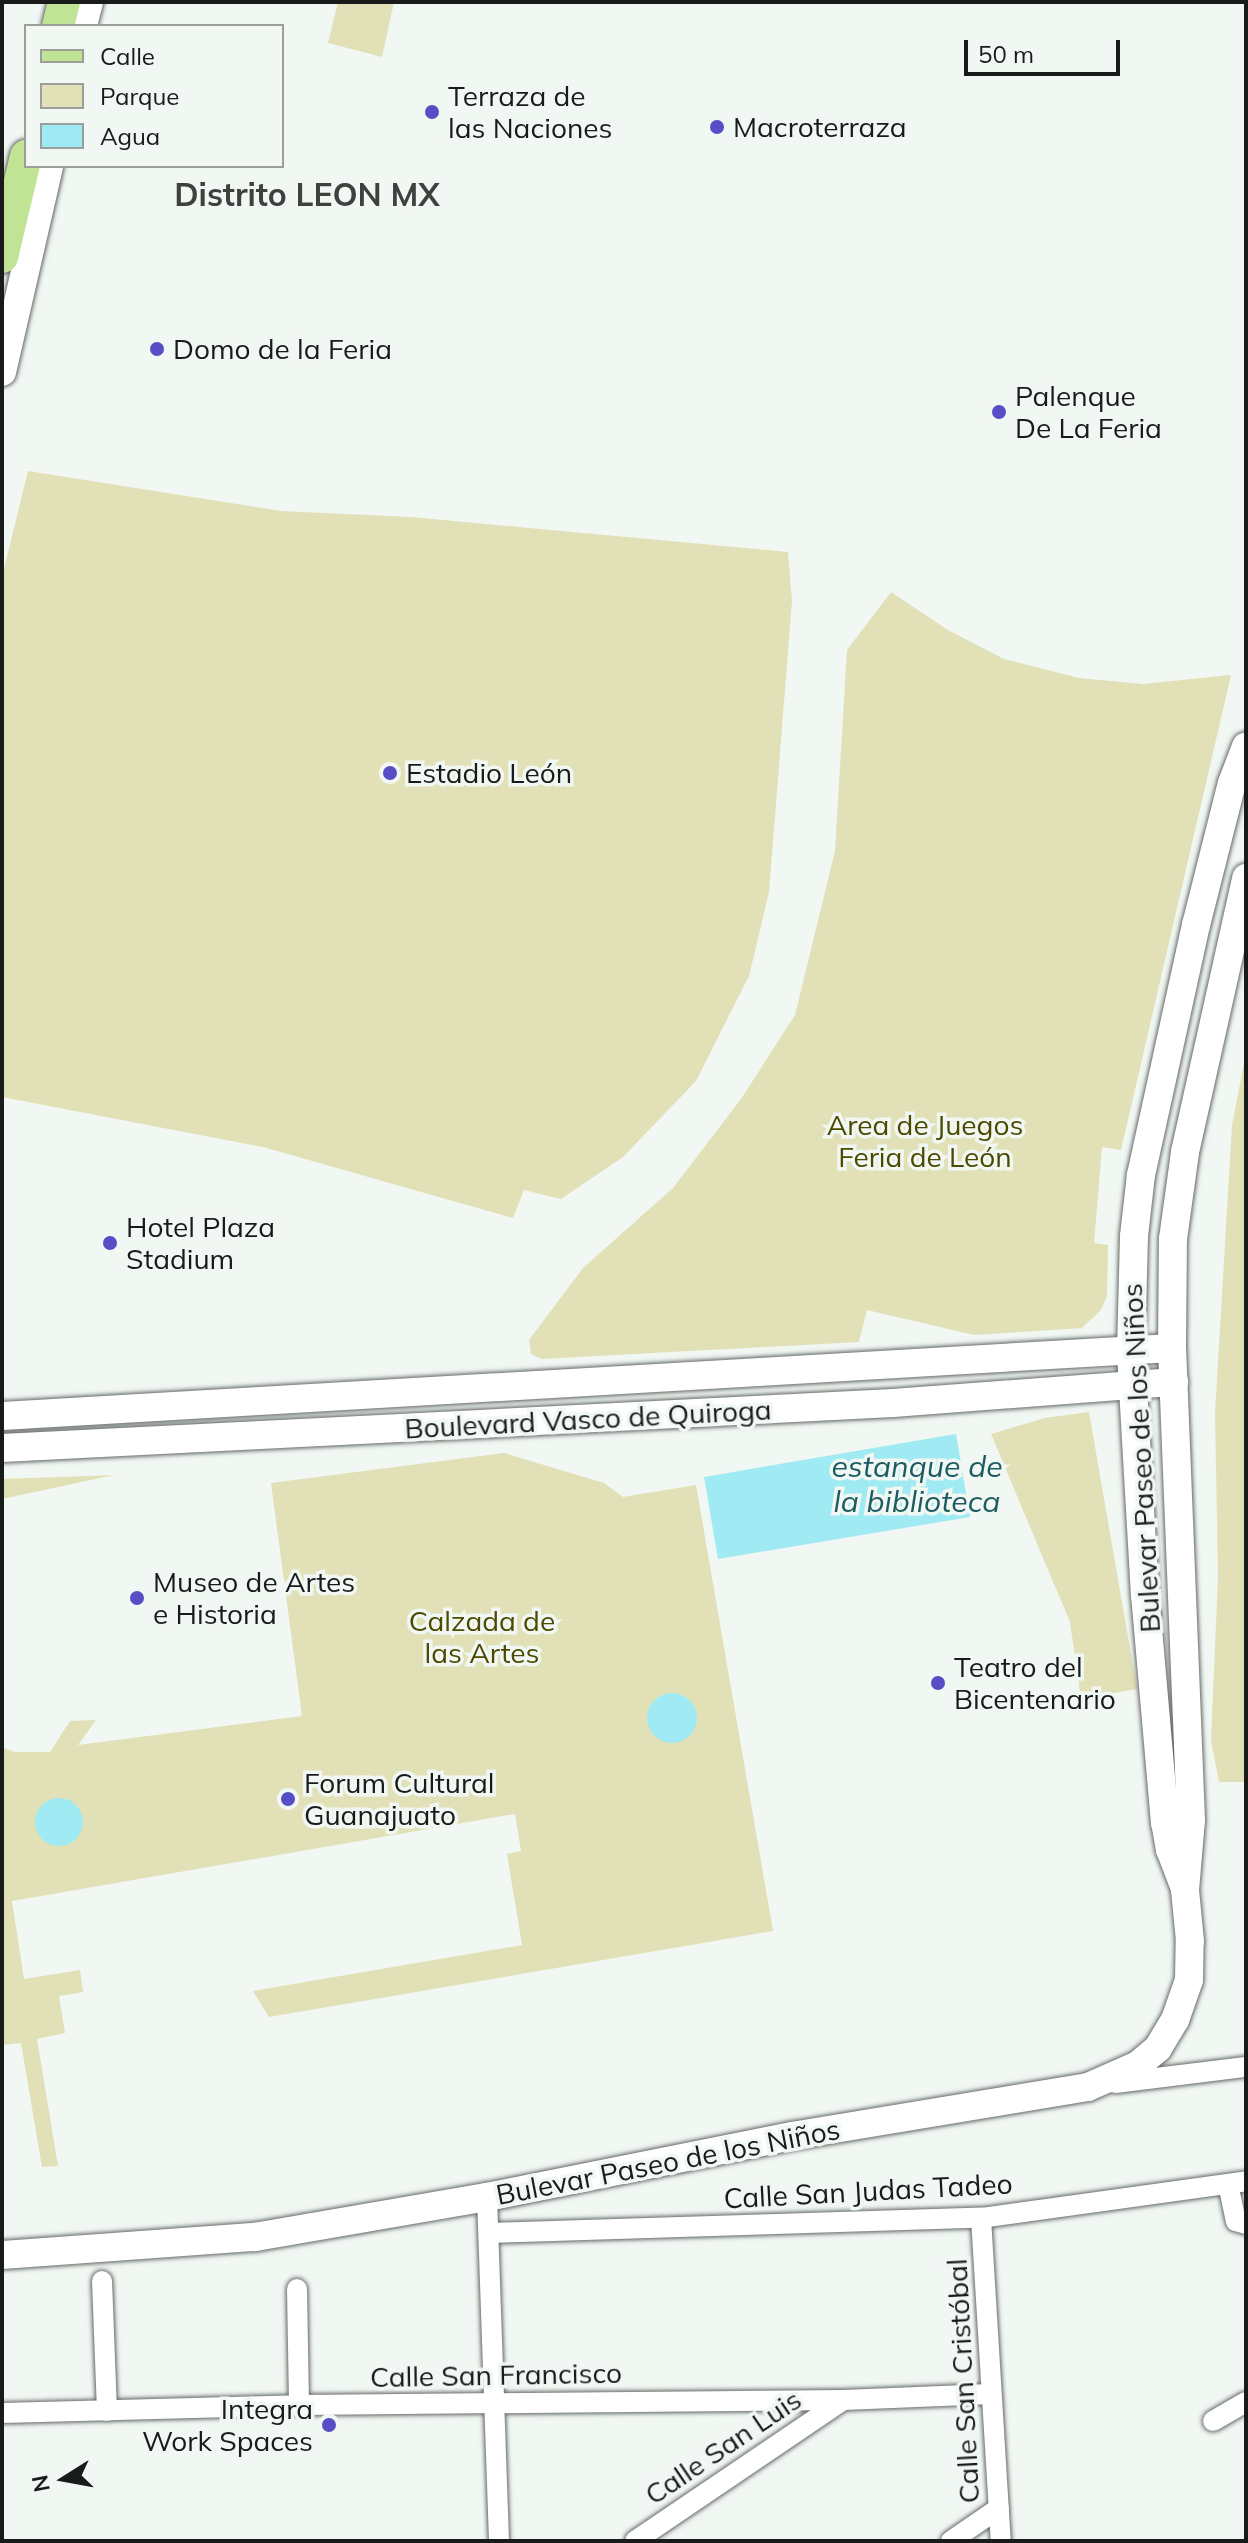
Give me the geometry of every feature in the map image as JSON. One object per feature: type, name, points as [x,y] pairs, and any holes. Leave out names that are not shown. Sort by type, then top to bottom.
[{"type":"main road","points":[[58,24],[64,2]]},
{"type":"main road","points":[[2,257],[24,164]]},
{"type":"street","points":[[84,24],[89,2]]},
{"type":"street","points":[[2,372],[49,168]]},
{"type":"street","name":"Bulevar Paseo de los Niños","points":[[1185,1890],[1170,1850],[1165,1823],[1145,1596],[1131,1351],[1134,1236],[1141,1175],[1196,925],[1232,783],[1246,747]]},
{"type":"street","name":"Bulevar Paseo de los Niños","points":[[2,2255],[255,2237],[487,2197],[792,2136],[1088,2087],[1138,2065],[1158,2048],[1175,2020],[1189,1980],[1190,1941],[1185,1890],[1191,1820],[1172,1348],[1173,1239],[1185,1152],[1246,878]]},
{"type":"street","name":"Boulevard Vasco de Quiroga","points":[[2,1416],[1172,1348]]},
{"type":"street","name":"Boulevard Vasco de Quiroga","points":[[2,1448],[457,1427],[1174,1382]]},
{"type":"street","points":[[1088,2087],[1246,2067]]},
{"type":"street","points":[[1237,2183],[1236,2221],[1246,2224]]},
{"type":"street","name":"Calle San Judas Tadeo","points":[[491,2233],[981,2218],[1237,2183]]},
{"type":"street","points":[[487,2197],[491,2233],[499,2541]]},
{"type":"street","name":"Calle San Cristóbal","points":[[981,2218],[1001,2541]]},
{"type":"street","points":[[102,2281],[107,2411]]},
{"type":"street","points":[[297,2289],[299,2405]]},
{"type":"street","name":"Calle San Francisco","points":[[2,2413],[299,2405],[843,2400],[991,2394]]},
{"type":"street","name":"Calle San Luis","points":[[635,2541],[843,2400]]},
{"type":"street","points":[[1213,2421],[1246,2402]]},
{"type":"street","points":[[951,2541],[999,2508]]},
{"type":"green space","points":[[338,2],[394,2],[382,57],[328,43]]},
{"type":"green space","name":"Estadio León","points":[[28,471],[281,511],[411,517],[788,552],[792,601],[769,892],[749,976],[696,1081],[623,1157],[561,1199],[524,1190],[513,1218],[263,1147],[2,1097],[2,577]]},
{"type":"green space","name":"Area de Juegos Feria de León","points":[[891,592],[948,630],[1004,659],[1079,678],[1143,684],[1231,675],[1121,1150],[1102,1147],[1094,1243],[1108,1245],[1107,1296],[1101,1310],[1082,1328],[974,1335],[867,1310],[859,1342],[542,1359],[531,1354],[529,1340],[583,1268],[673,1188],[741,1099],[795,1015],[835,851],[847,650]]},
{"type":"green space","points":[[1246,1053],[1246,1782],[1219,1782],[1211,1740],[1218,1577],[1215,1413],[1232,1125]]},
{"type":"green space","points":[[1089,1412],[1137,1689],[1081,1699],[1070,1622],[991,1434],[1045,1418]]},
{"type":"green space","name":"Calzada de las Artes","points":[[504,1453],[604,1483],[623,1497],[696,1485],[773,1931],[269,2017],[253,1991],[522,1945],[507,1854],[521,1851],[515,1814],[12,1901],[24,1979],[80,1970],[83,1992],[59,1996],[65,2033],[37,2039],[58,2166],[42,2167],[21,2043],[2,2045],[2,1747],[14,1752],[50,1752],[70,1721],[96,1720],[78,1745],[302,1716],[271,1483]]},
{"type":"green space","points":[[114,1475],[2,1499],[2,1479]]},
{"type":"water","name":"estanque de la biblioteca","points":[[956,1434],[970,1517],[718,1559],[704,1477]]},
{"type":"water","points":[[672,1693],[690,1700],[697,1718],[690,1736],[672,1743],[654,1736],[647,1718],[654,1700]]},
{"type":"water","points":[[59,1798],[76,1805],[83,1822],[76,1839],[59,1846],[42,1839],[35,1822],[42,1805]]},
{"type":"place","name":"Terraza de las Naciones","points":[[432,112]]},
{"type":"place","name":"Macroterraza","points":[[717,127]]},
{"type":"place","name":"Domo de la Feria","points":[[157,349]]},
{"type":"place","name":"Palenque De La Feria","points":[[999,412]]},
{"type":"place","name":"Estadio León","points":[[390,773]]},
{"type":"place","name":"Hotel Plaza Stadium","points":[[110,1243]]},
{"type":"place","name":"Museo de Artes e Historia","points":[[137,1598]]},
{"type":"place","name":"Teatro del Bicentenario","points":[[938,1683]]},
{"type":"place","name":"Forum Cultural Guanajuato","points":[[288,1799]]},
{"type":"place","name":"Integra Work Spaces","points":[[329,2425]]},
{"type":"district","name":"Distrito LEON MX","points":[[307,194]]}]
